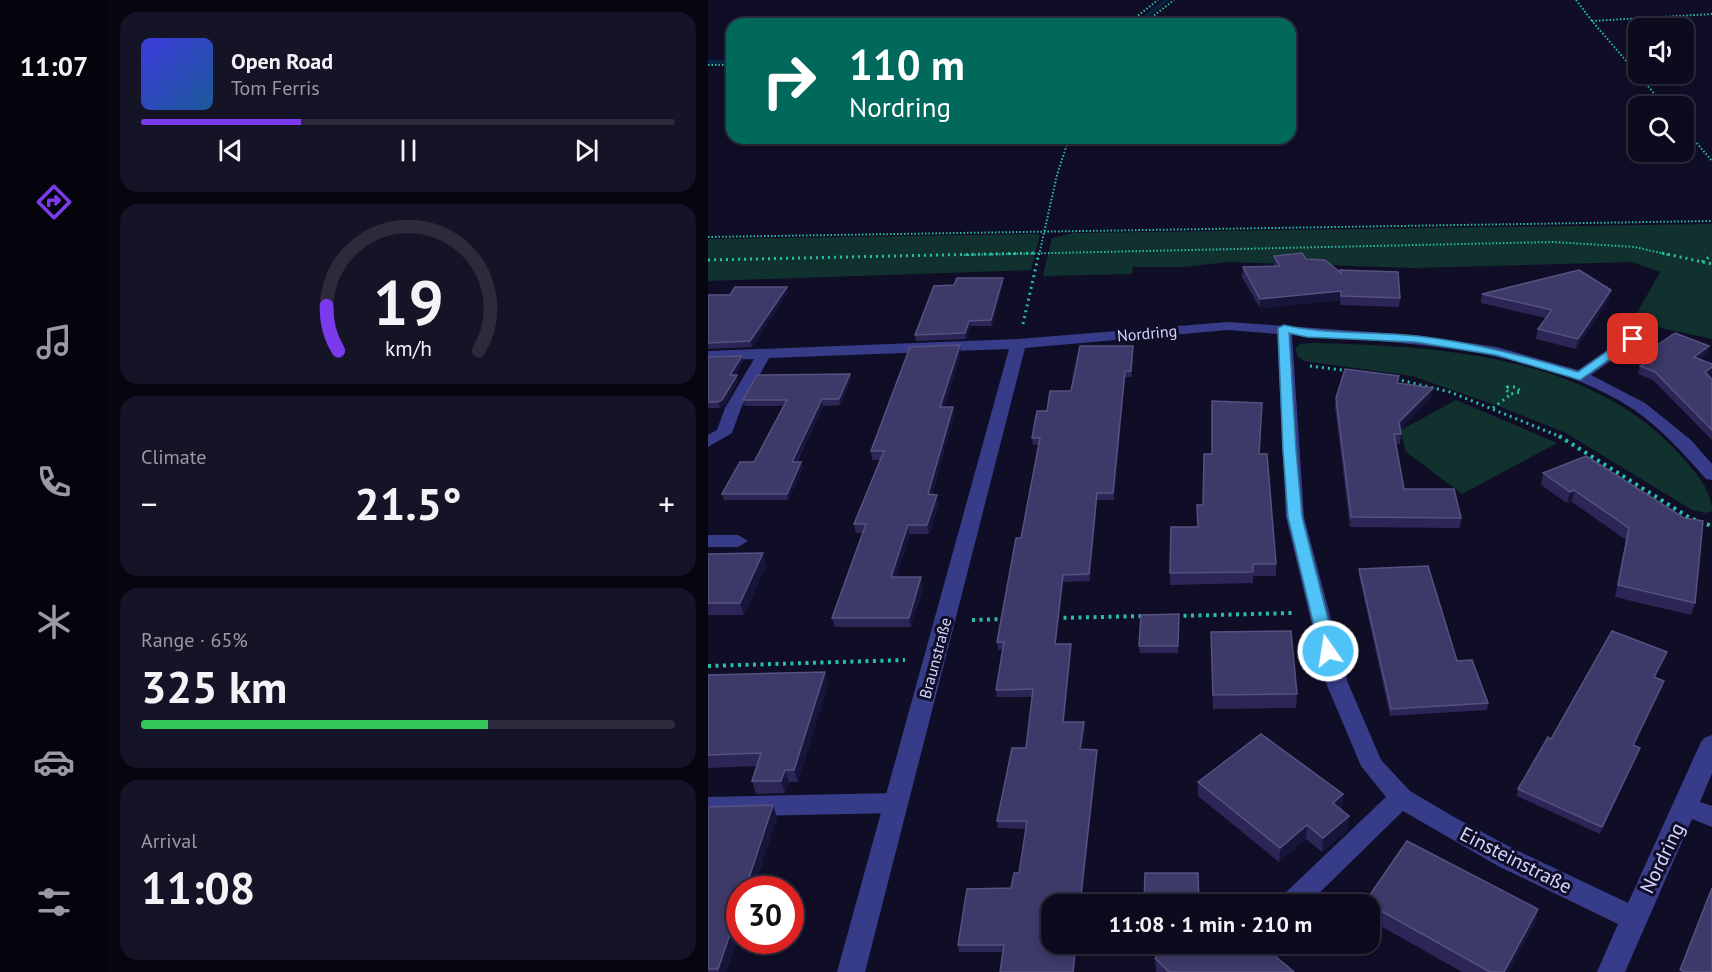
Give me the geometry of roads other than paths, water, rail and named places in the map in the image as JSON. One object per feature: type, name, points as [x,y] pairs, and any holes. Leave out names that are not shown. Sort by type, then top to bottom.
[{"type":"street","points":[[1580,376],[1633,339],[1634,325]]},
{"type":"street","name":"Nordring","points":[[708,356],[1018,344],[1227,326],[1284,328],[1307,333],[1415,339],[1497,352],[1580,376],[1639,406],[1685,444],[1712,475]]},
{"type":"street","name":"Einsteinstraße","points":[[1284,328],[1295,517],[1337,683],[1360,741],[1373,765],[1401,798],[1507,858],[1634,918]]},
{"type":"street","name":"Braunstraße","points":[[851,972],[1018,344]]},
{"type":"street","points":[[708,442],[724,433],[733,408],[765,354]]},
{"type":"street","points":[[708,540],[738,541]]},
{"type":"street","name":"Nordring","points":[[1611,972],[1687,807],[1712,744]]},
{"type":"street","points":[[1301,894],[1401,798]]},
{"type":"street","points":[[708,807],[896,803]]},
{"type":"street","points":[[1687,807],[1712,817]]},
{"type":"waterway","points":[[1144,18],[1167,0]]},
{"type":"waterway","points":[[708,62],[726,62]]}]
